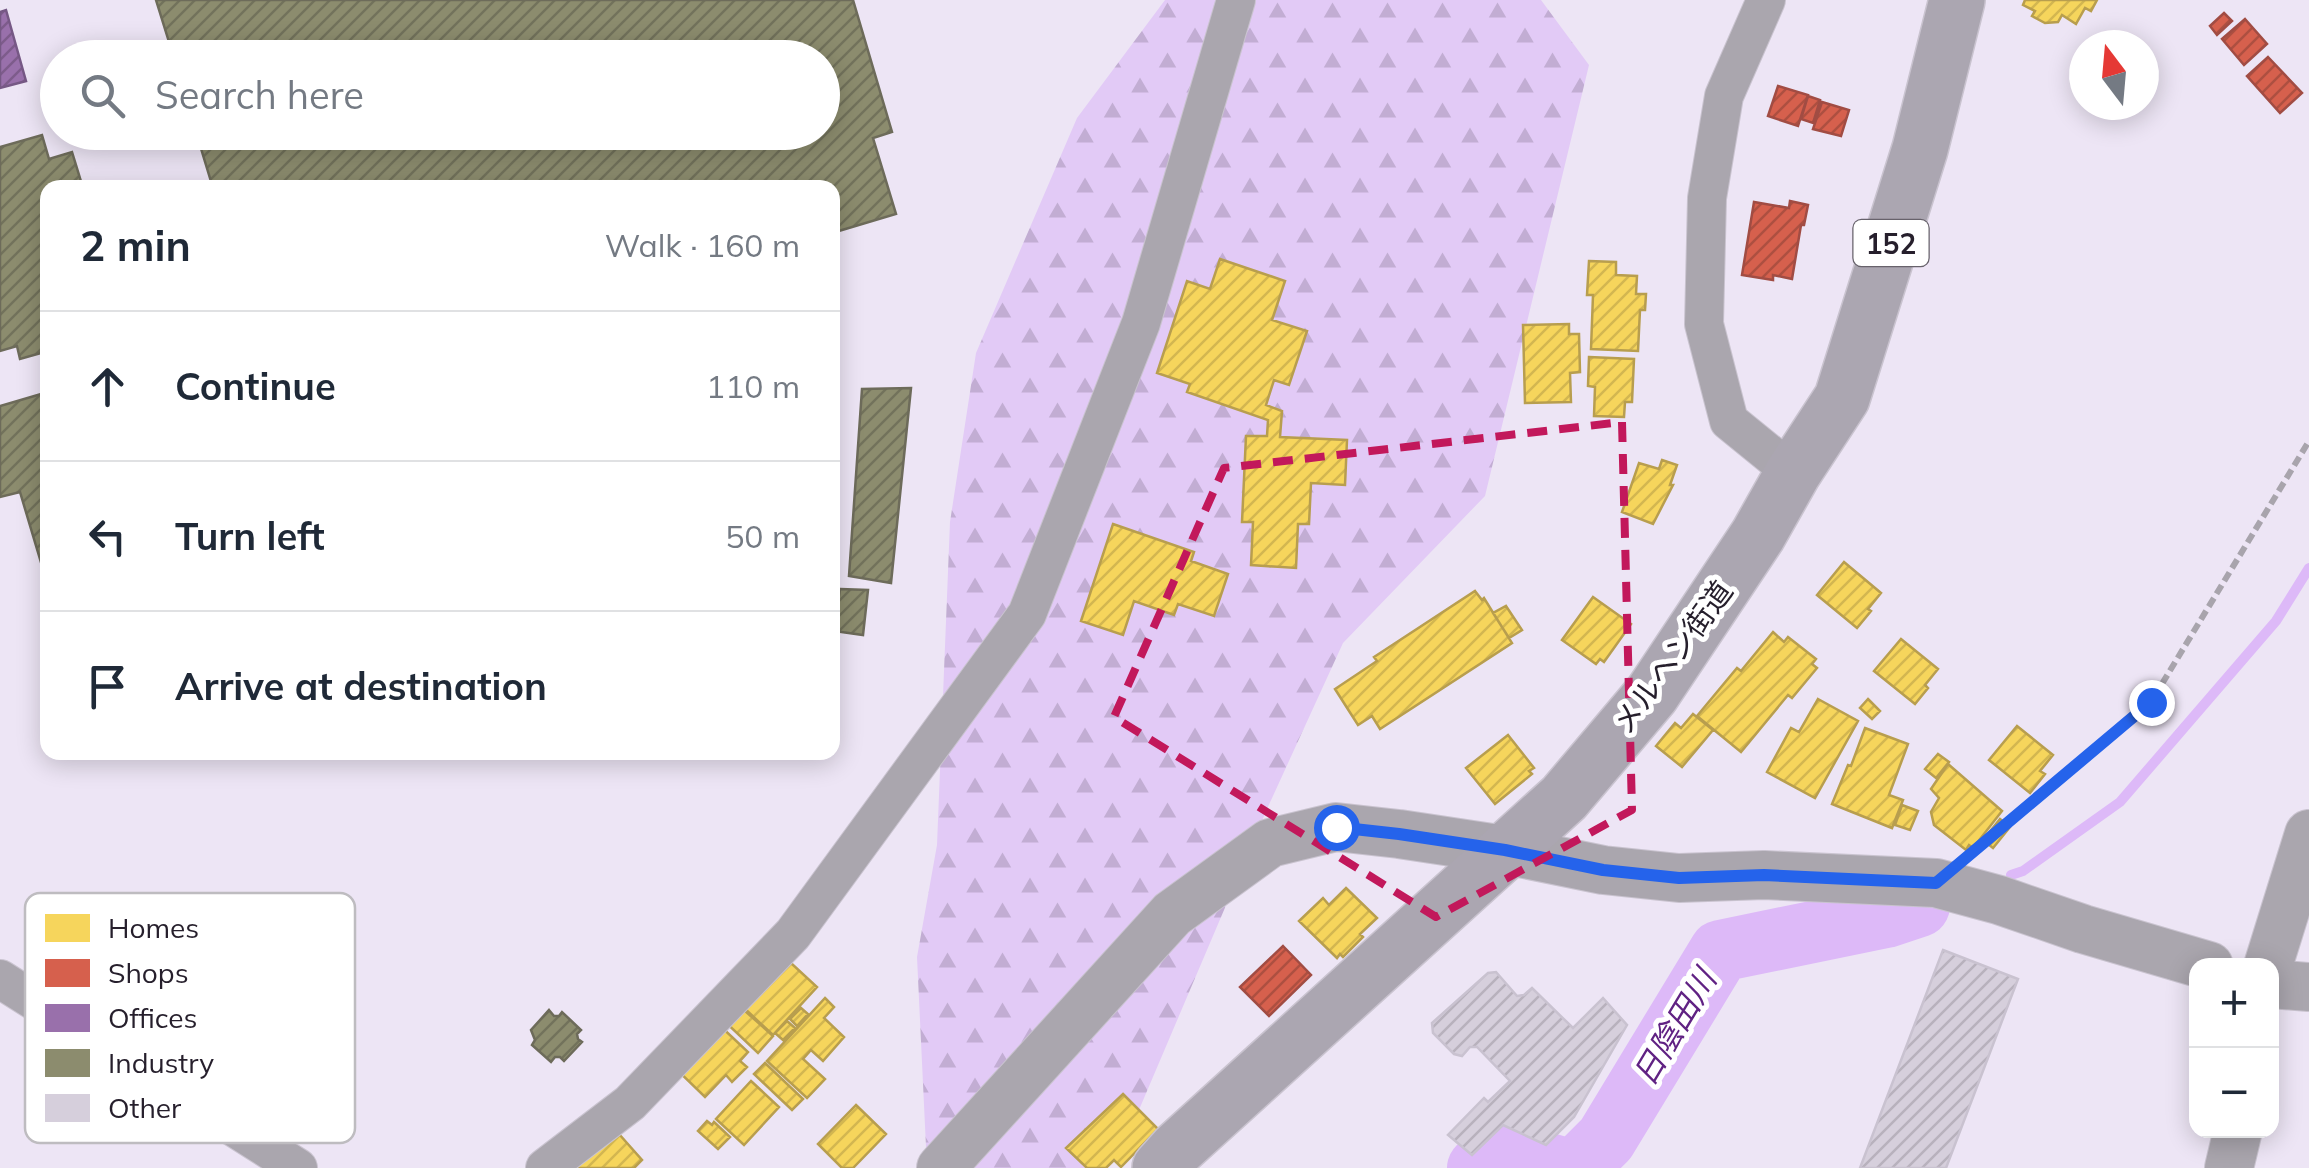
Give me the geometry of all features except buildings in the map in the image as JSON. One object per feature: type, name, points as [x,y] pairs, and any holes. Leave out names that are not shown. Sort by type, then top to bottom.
[{"type":"highway","name":"メルヘン街道","points":[[1160,1168],[1564,798],[1652,694],[1842,398],[1920,149],[1956,0]]},
{"type":"street","points":[[544,1168],[630,1103],[793,934],[1026,614],[1141,322],[1236,0]]},
{"type":"street","points":[[1766,0],[1724,96],[1706,198],[1704,324],[1729,421],[1793,473]]},
{"type":"street","points":[[941,1168],[1172,914],[1270,843],[1336,827],[1505,850],[1603,870],[1679,878],[1764,875],[1936,883],[2189,959]]},
{"type":"street","points":[[2270,958],[2309,834]]},
{"type":"street","points":[[0,979],[25,995]]},
{"type":"street","points":[[2279,985],[2309,987]]},
{"type":"street","points":[[2229,1168],[2236,1138]]},
{"type":"street","points":[[259,1143],[298,1168]]},
{"type":"path","points":[[1936,883],[2151,702],[2309,441]]},
{"type":"highlighted area","points":[[1622,422],[1632,810],[1436,917],[1114,717],[1224,468]]},
{"type":"green space","points":[[1165,0],[1541,0],[1589,65],[1485,496],[1343,643],[1267,809],[1130,1131],[1105,1168],[927,1168],[917,957],[937,845],[950,522],[976,353],[1077,118]]},
{"type":"waterway","name":"日陰田川","points":[[2011,875],[2023,871],[2120,802],[2276,621],[2309,568]]},
{"type":"waterway","name":"日陰田川","points":[[1577,1168],[1606,1139],[1720,951],[1886,917],[1919,906]]},
{"type":"waterway","name":"日陰田川","points":[[1478,1168],[1506,1152],[1563,1168]]},
{"type":"route","points":[[1336,827],[1505,850],[1603,870],[1679,878],[1764,875],[1936,883],[2151,702]]}]
